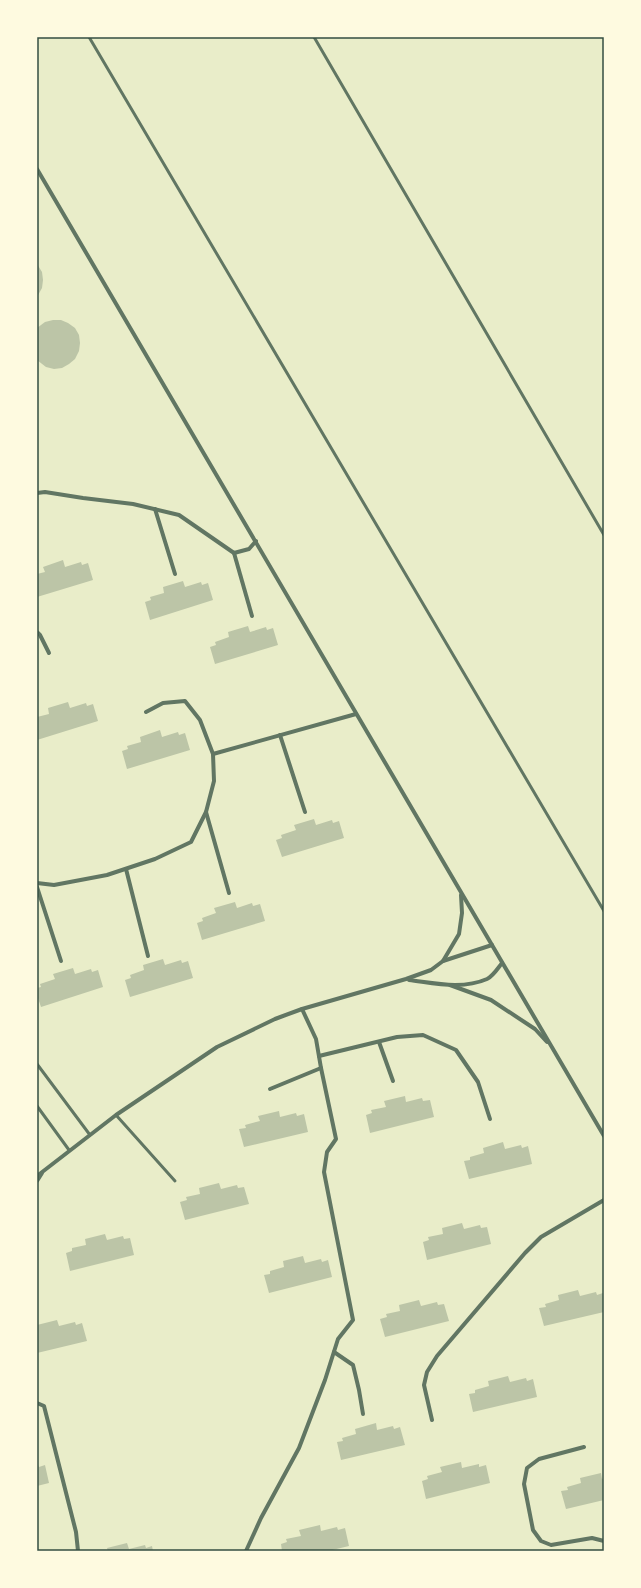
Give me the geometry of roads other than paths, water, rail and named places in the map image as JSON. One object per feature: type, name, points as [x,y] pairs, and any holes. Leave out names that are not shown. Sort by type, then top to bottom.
[{"type":"street","points":[[37,169],[604,1136]]},
{"type":"street","points":[[37,493],[45,492],[133,504],[179,515],[234,553],[252,616]]},
{"type":"street","points":[[155,509],[175,574]]},
{"type":"street","points":[[234,553],[249,549],[256,541]]},
{"type":"street","points":[[37,632],[49,653]]},
{"type":"street","points":[[37,883],[54,885],[107,876],[155,859],[191,842],[206,812],[214,781],[213,754],[200,720],[185,701],[163,703],[146,712]]},
{"type":"street","points":[[213,754],[356,714]]},
{"type":"street","points":[[280,735],[305,812]]},
{"type":"street","points":[[206,812],[229,893]]},
{"type":"street","points":[[126,869],[148,956]]},
{"type":"street","points":[[37,887],[61,961]]},
{"type":"street","points":[[443,961],[458,934],[462,913],[461,892]]},
{"type":"street","points":[[37,1176],[116,1115],[217,1047],[275,1019],[302,1009],[406,980],[431,970],[443,961],[492,945]]},
{"type":"street","points":[[406,980],[462,985],[488,978],[502,963]]},
{"type":"street","points":[[450,985],[491,1000],[535,1030],[552,1048]]},
{"type":"street","points":[[246,1551],[299,1448],[325,1380],[338,1339],[353,1320],[324,1172],[327,1152],[336,1139],[316,1039],[302,1009]]},
{"type":"street","points":[[319,1056],[397,1037],[423,1035],[456,1050],[478,1082],[490,1119]]},
{"type":"street","points":[[378,1042],[393,1081]]},
{"type":"street","points":[[270,1089],[321,1068]]},
{"type":"street","points":[[37,1181],[44,1170]]},
{"type":"street","points":[[432,1420],[424,1385],[427,1372],[437,1356],[525,1252],[541,1237],[604,1200]]},
{"type":"street","points":[[334,1352],[352,1365],[360,1390],[363,1414]]},
{"type":"street","points":[[37,1403],[44,1406],[76,1532],[78,1551]]},
{"type":"street","points":[[584,1447],[539,1459],[527,1468],[524,1484],[533,1530],[541,1541],[551,1545],[592,1538],[604,1541]]},
{"type":"lane","points":[[89,37],[604,911]]},
{"type":"lane","points":[[314,37],[604,534]]},
{"type":"lane","points":[[37,1064],[90,1134]]},
{"type":"lane","points":[[37,1106],[69,1150]]},
{"type":"lane","points":[[116,1115],[176,1181]]}]
